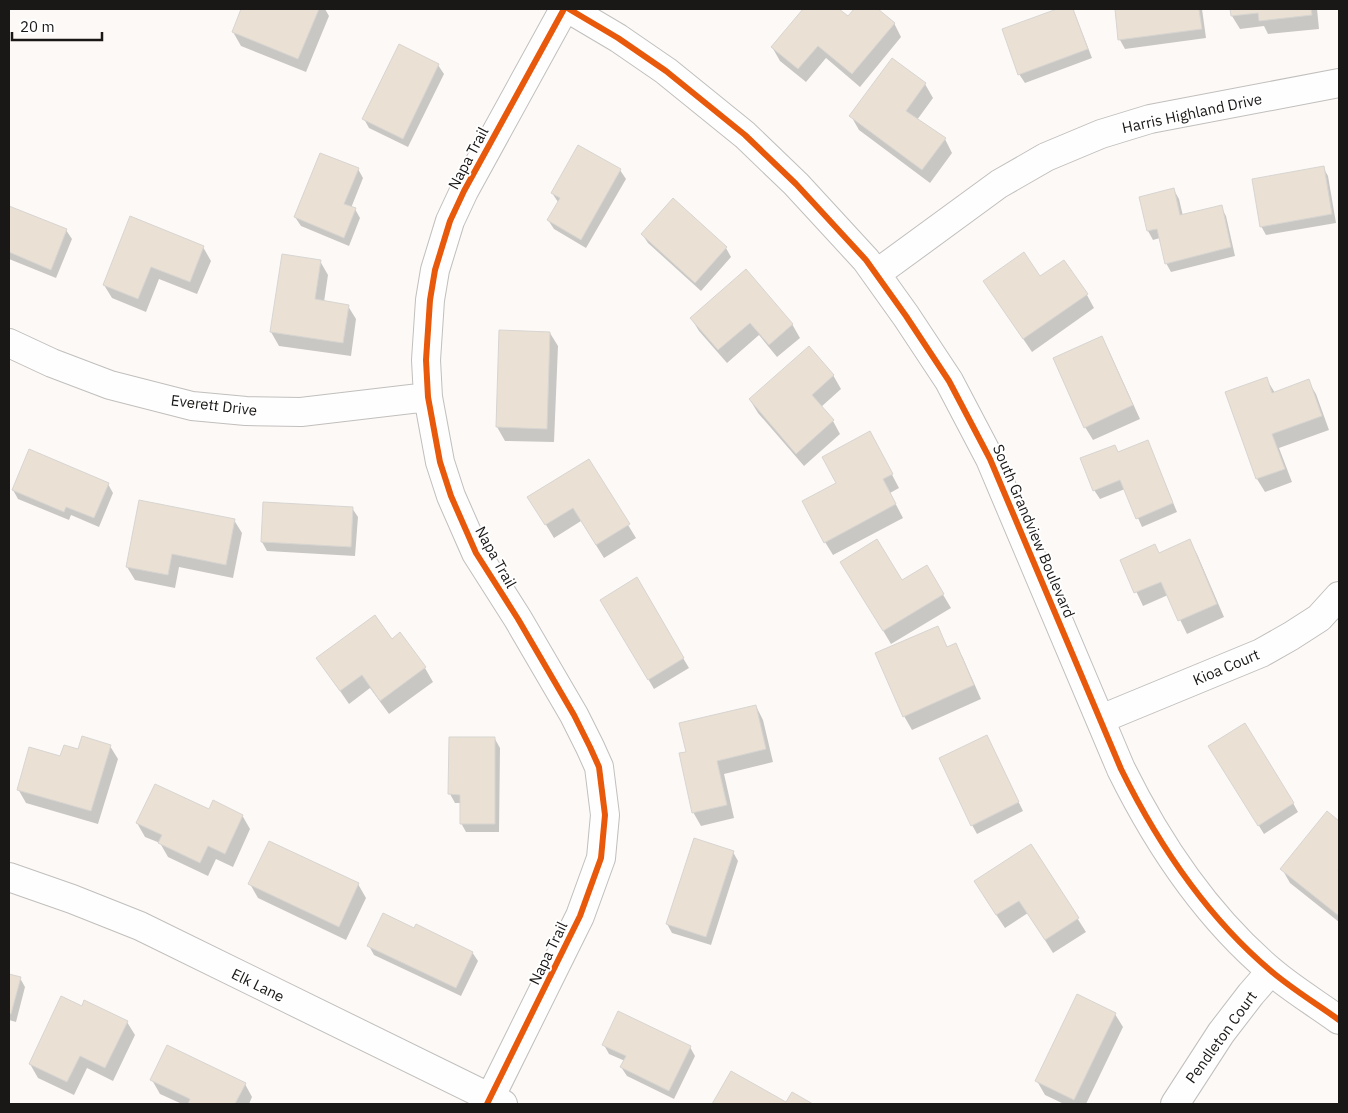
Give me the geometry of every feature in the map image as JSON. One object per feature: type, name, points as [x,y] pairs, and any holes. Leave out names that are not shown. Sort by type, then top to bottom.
[{"type":"street","name":"Napa Trail","points":[[494,1102],[580,916],[601,858],[605,815],[599,767],[590,747],[574,715],[518,619],[476,553],[451,496],[433,432],[428,397],[426,360],[430,300],[435,270],[450,222],[464,191],[564,9]]},
{"type":"street","name":"South Grandview Boulevard","points":[[569,9],[618,38],[666,72],[745,135],[796,184],[866,260],[949,381],[990,459],[1121,769],[1138,803],[1169,854],[1201,898],[1240,942],[1271,971],[1339,1020]]},
{"type":"street","name":"Harris Highland Drive","points":[[876,274],[999,184],[1046,157],[1101,134],[1150,119],[1339,83]]},
{"type":"street","name":"Everett Drive","points":[[9,344],[110,385],[192,406],[246,411],[302,412],[428,397]]},
{"type":"street","name":"Kioa Court","points":[[1101,719],[1261,653],[1319,618],[1339,596]]},
{"type":"street","name":"Elk Lane","points":[[9,877],[140,926],[494,1102]]},
{"type":"street","name":"Pendleton Court","points":[[1175,1104],[1221,1032],[1271,971]]},
{"type":"building","points":[[241,9],[319,9],[298,59],[232,32]]},
{"type":"building","points":[[803,9],[839,9],[848,16],[854,9],[878,9],[895,23],[852,74],[818,46],[798,69],[771,47]]},
{"type":"building","points":[[1057,9],[1073,9],[1088,49],[1018,75],[1002,29]]},
{"type":"building","points":[[1115,9],[1199,9],[1202,29],[1118,40]]},
{"type":"building","points":[[1230,9],[1311,9],[1312,15],[1259,21],[1258,13],[1231,16]]},
{"type":"building","points":[[399,44],[439,64],[403,139],[362,119]]},
{"type":"building","points":[[892,58],[926,83],[906,111],[946,138],[922,170],[849,116]]},
{"type":"building","points":[[578,145],[621,169],[581,240],[547,220],[560,198],[551,193]]},
{"type":"building","points":[[320,153],[359,168],[344,204],[356,208],[344,238],[294,217]]},
{"type":"building","points":[[1324,166],[1332,214],[1260,227],[1252,179]]},
{"type":"building","points":[[1174,188],[1180,215],[1222,205],[1231,247],[1165,264],[1157,229],[1147,231],[1139,197]]},
{"type":"building","points":[[673,198],[727,247],[695,283],[641,234]]},
{"type":"building","points":[[9,206],[67,229],[51,270],[9,252]]},
{"type":"building","points":[[130,216],[204,246],[190,282],[151,267],[138,299],[103,285]]},
{"type":"building","points":[[1024,252],[1040,276],[1064,260],[1088,294],[1023,339],[983,281]]},
{"type":"building","points":[[282,254],[321,260],[315,299],[349,305],[343,343],[270,332]]},
{"type":"building","points":[[746,269],[793,324],[769,345],[750,323],[718,350],[690,318]]},
{"type":"building","points":[[499,330],[550,332],[547,429],[496,427]]},
{"type":"building","points":[[1102,336],[1133,405],[1084,428],[1053,358]]},
{"type":"building","points":[[809,346],[834,375],[812,395],[834,420],[796,454],[749,399]]},
{"type":"building","points":[[1267,377],[1272,393],[1309,379],[1322,416],[1272,434],[1285,469],[1256,479],[1225,392]]},
{"type":"building","points":[[870,431],[893,474],[883,479],[896,504],[824,543],[802,501],[836,483],[822,457]]},
{"type":"building","points":[[1148,440],[1173,503],[1136,519],[1120,480],[1093,491],[1080,458],[1115,445],[1118,452]]},
{"type":"building","points":[[29,449],[109,483],[94,518],[66,507],[64,512],[12,490]]},
{"type":"building","points":[[589,459],[630,524],[596,545],[573,508],[545,525],[527,497]]},
{"type":"building","points":[[139,500],[235,519],[226,565],[172,554],[168,575],[126,567]]},
{"type":"building","points":[[263,502],[353,507],[351,547],[261,542]]},
{"type":"building","points":[[877,539],[902,580],[927,565],[944,594],[883,631],[840,562]]},
{"type":"building","points":[[1190,539],[1217,604],[1178,621],[1161,582],[1134,593],[1120,560],[1155,544],[1159,553]]},
{"type":"building","points":[[637,577],[684,658],[648,680],[600,600]]},
{"type":"building","points":[[375,615],[392,639],[400,632],[426,667],[380,701],[362,675],[340,691],[316,658]]},
{"type":"building","points":[[938,626],[947,647],[956,643],[974,685],[903,717],[875,653]]},
{"type":"building","points":[[756,705],[766,749],[717,761],[727,805],[692,813],[679,753],[686,752],[679,723]]},
{"type":"building","points":[[1245,723],[1294,803],[1258,826],[1208,746]]},
{"type":"building","points":[[987,735],[1019,802],[971,826],[939,758]]},
{"type":"building","points":[[82,736],[111,745],[91,811],[17,790],[29,747],[60,756],[64,745],[78,749]]},
{"type":"building","points":[[449,737],[495,737],[495,824],[460,824],[460,795],[448,794]]},
{"type":"building","points":[[155,784],[209,809],[213,800],[243,815],[225,854],[208,846],[200,863],[158,843],[162,835],[136,823]]},
{"type":"building","points":[[1327,811],[1339,821],[1339,916],[1280,869]]},
{"type":"building","points":[[694,838],[734,851],[706,937],[666,924]]},
{"type":"building","points":[[269,841],[359,883],[339,927],[248,884]]},
{"type":"building","points":[[1031,844],[1079,918],[1045,940],[1019,901],[996,915],[974,881]]},
{"type":"building","points":[[383,913],[414,928],[416,924],[473,952],[456,988],[367,946]]},
{"type":"building","points":[[9,974],[21,977],[11,1014],[9,1013]]},
{"type":"building","points":[[1077,994],[1116,1013],[1074,1100],[1035,1081]]},
{"type":"building","points":[[61,996],[82,1006],[84,1000],[128,1021],[105,1068],[80,1056],[67,1082],[29,1064]]},
{"type":"building","points":[[618,1011],[691,1046],[669,1091],[620,1067],[626,1056],[602,1045]]},
{"type":"building","points":[[167,1045],[246,1083],[235,1104],[188,1104],[190,1099],[150,1080]]},
{"type":"building","points":[[731,1071],[786,1102],[792,1092],[813,1104],[712,1104]]},
{"type":"cycle path","points":[[487,1104],[580,916],[601,858],[605,815],[599,767],[590,747],[574,715],[518,619],[476,553],[451,496],[440,462],[428,397],[426,360],[430,300],[435,270],[450,221],[464,191],[564,9]]},
{"type":"cycle path","points":[[569,9],[618,38],[666,71],[745,135],[796,184],[866,260],[949,381],[990,459],[1121,769],[1151,824],[1186,878],[1205,903],[1247,950],[1279,978],[1339,1020]]}]
